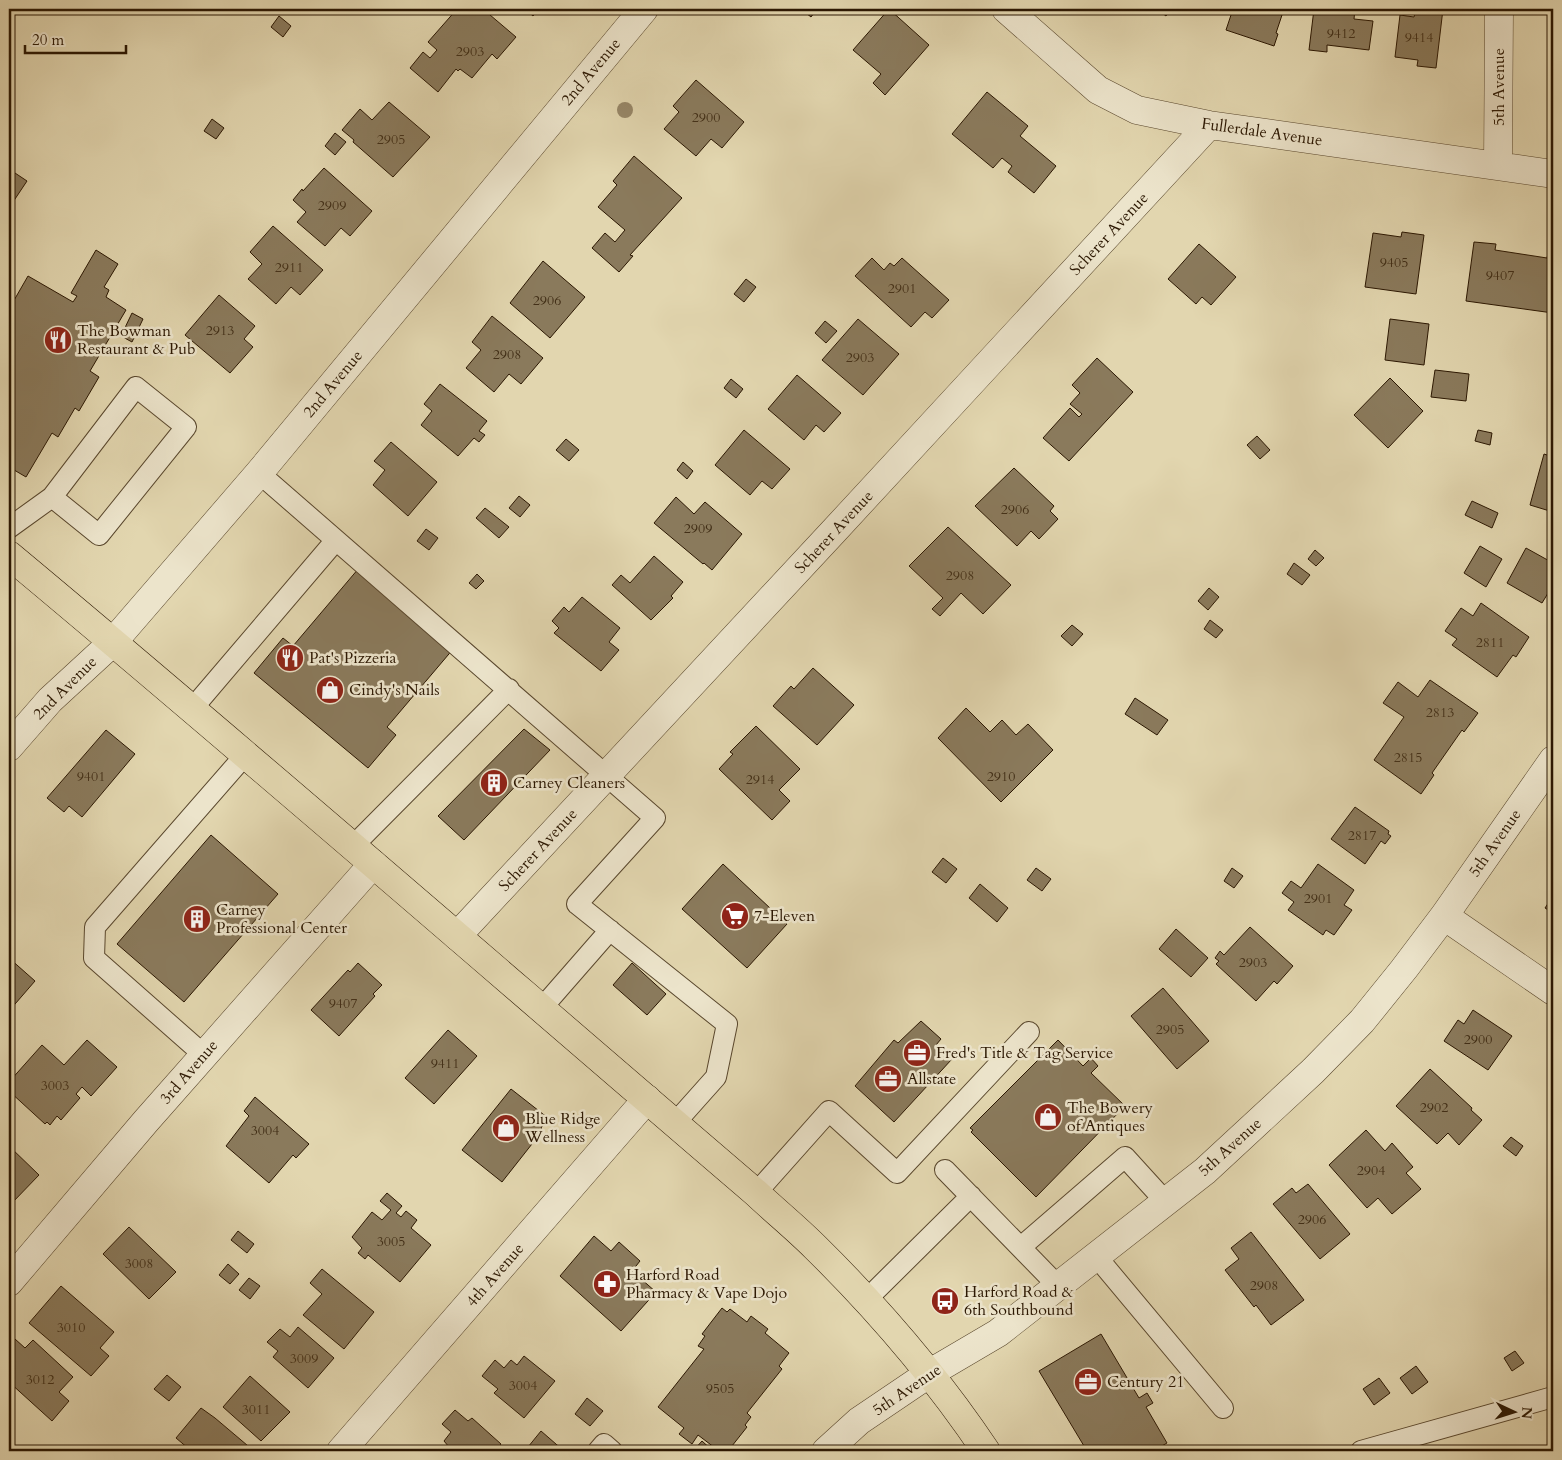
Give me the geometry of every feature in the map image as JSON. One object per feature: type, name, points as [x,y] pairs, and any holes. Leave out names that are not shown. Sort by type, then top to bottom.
[{"type":"main road","points":[[9,555],[246,754],[756,1193],[815,1247],[866,1300],[930,1374],[966,1420],[986,1451]]},
{"type":"street","name":"2nd Avenue","points":[[9,747],[50,700],[113,642],[259,473],[644,9]]},
{"type":"street","name":"Fullerdale Avenue","points":[[1006,9],[1098,90],[1137,110],[1209,126],[1553,174]]},
{"type":"street","name":"5th Avenue","points":[[1498,166],[1499,9]]},
{"type":"street","name":"Scherer Avenue","points":[[457,936],[1209,126]]},
{"type":"street","name":"5th Avenue","points":[[826,1451],[860,1421],[930,1374],[998,1333],[1204,1171],[1319,1065],[1368,1013],[1444,916],[1553,760]]},
{"type":"street","name":"3rd Avenue","points":[[9,1282],[204,1055],[363,856]]},
{"type":"street","points":[[1444,916],[1553,991]]},
{"type":"street","name":"4th Avenue","points":[[341,1451],[647,1099]]},
{"type":"lane","points":[[9,528],[52,497],[136,387],[186,428],[99,535],[52,497]]},
{"type":"lane","points":[[259,473],[608,775],[655,818],[576,904],[727,1024],[716,1076],[675,1123]]},
{"type":"lane","points":[[192,709],[336,540]]},
{"type":"lane","points":[[363,856],[509,689]]},
{"type":"lane","points":[[204,1055],[94,958],[95,927],[246,754]]},
{"type":"lane","points":[[541,1008],[610,930]]},
{"type":"lane","points":[[756,1193],[830,1111],[896,1173],[1029,1032]]},
{"type":"lane","points":[[1021,1247],[1125,1157],[1165,1201]]},
{"type":"lane","points":[[945,1170],[1058,1286]]},
{"type":"lane","points":[[866,1300],[971,1196]]},
{"type":"lane","points":[[1096,1256],[1223,1408]]},
{"type":"lane","points":[[1361,1451],[1553,1397]]},
{"type":"lane","points":[[598,1451],[604,1444],[612,1451]]},
{"type":"building","points":[[457,9],[483,9],[516,37],[497,59],[492,54],[472,78],[460,69],[458,71],[456,69],[438,92],[410,68],[423,52],[430,58],[437,50],[428,42]]},
{"type":"building","points":[[525,9],[539,9],[533,16]]},
{"type":"building","points":[[801,9],[817,9],[811,17]]},
{"type":"building","points":[[889,9],[929,45],[885,95],[873,83],[881,74],[853,50]]},
{"type":"building","points":[[1157,9],[1171,9],[1166,16]]},
{"type":"building","points":[[1233,9],[1284,9],[1274,46],[1226,30]]},
{"type":"building","points":[[1314,9],[1355,9],[1354,19],[1373,21],[1369,50],[1327,45],[1327,52],[1309,50]]},
{"type":"building","points":[[1416,9],[1443,9],[1436,68],[1417,66],[1418,60],[1395,57],[1400,15],[1414,17]]},
{"type":"building","points":[[279,16],[291,26],[283,37],[271,27]]},
{"type":"building","points":[[696,80],[744,122],[722,148],[711,139],[696,156],[664,129],[679,112],[673,106]]},
{"type":"building","points":[[987,92],[1028,126],[1020,136],[1056,166],[1034,193],[1008,172],[1012,166],[1002,158],[993,168],[952,134]]},
{"type":"building","points":[[389,102],[430,137],[393,177],[342,130],[360,109],[372,120]]},
{"type":"building","points":[[212,119],[224,128],[216,139],[204,131]]},
{"type":"building","points":[[335,133],[346,142],[335,155],[325,146]]},
{"type":"building","points":[[634,156],[682,198],[630,255],[633,256],[619,272],[592,248],[605,233],[615,242],[625,230],[598,207],[617,185],[613,181]]},
{"type":"building","points":[[324,168],[372,211],[350,236],[341,228],[325,246],[297,222],[306,212],[293,200]]},
{"type":"building","points":[[9,169],[27,181],[9,208]]},
{"type":"building","points":[[273,226],[323,270],[300,295],[291,287],[276,304],[248,279],[262,264],[250,252]]},
{"type":"building","points":[[1402,232],[1424,235],[1416,294],[1365,287],[1373,233],[1401,237]]},
{"type":"building","points":[[1474,242],[1496,244],[1495,250],[1547,258],[1548,253],[1553,254],[1553,313],[1466,301]]},
{"type":"building","points":[[1199,244],[1236,277],[1211,305],[1202,297],[1196,304],[1168,279]]},
{"type":"building","name":"The Bowman Restaurant & Pub","points":[[96,250],[118,264],[104,287],[109,290],[106,297],[126,310],[90,371],[99,377],[79,411],[75,408],[58,437],[52,433],[26,477],[9,467],[9,309],[28,276],[73,302],[77,296],[71,293]]},
{"type":"building","points":[[872,258],[884,270],[890,263],[894,266],[902,258],[949,300],[932,318],[925,312],[911,327],[855,276]]},
{"type":"building","points":[[543,261],[585,297],[550,338],[510,303]]},
{"type":"building","points":[[746,279],[756,287],[744,302],[734,294]]},
{"type":"building","points":[[219,295],[255,326],[244,339],[253,347],[230,373],[185,335]]},
{"type":"building","points":[[132,313],[143,319],[132,342],[121,336]]},
{"type":"building","points":[[492,316],[543,358],[521,384],[509,374],[494,392],[466,368],[481,350],[472,342]]},
{"type":"building","points":[[858,319],[899,354],[863,395],[822,360]]},
{"type":"building","points":[[1390,319],[1429,324],[1424,365],[1385,360]]},
{"type":"building","points":[[825,321],[837,331],[826,343],[815,333]]},
{"type":"building","points":[[1097,358],[1133,392],[1069,461],[1043,438],[1070,408],[1079,417],[1082,414],[1070,404],[1080,393],[1072,385]]},
{"type":"building","points":[[1435,370],[1469,374],[1466,401],[1431,397]]},
{"type":"building","points":[[797,375],[841,413],[824,432],[816,425],[804,440],[768,409]]},
{"type":"building","points":[[1390,378],[1423,411],[1388,448],[1354,415]]},
{"type":"building","points":[[731,379],[743,389],[736,398],[724,388]]},
{"type":"building","points":[[440,384],[487,421],[479,431],[485,435],[479,442],[474,438],[458,456],[421,425],[432,411],[424,404]]},
{"type":"building","points":[[744,430],[790,469],[772,489],[762,481],[750,495],[715,465]]},
{"type":"building","points":[[1478,430],[1492,433],[1490,445],[1475,441]]},
{"type":"building","points":[[1257,436],[1270,450],[1260,459],[1247,445]]},
{"type":"building","points":[[566,439],[579,450],[569,461],[556,450]]},
{"type":"building","points":[[391,442],[437,482],[408,516],[373,485],[385,470],[374,461]]},
{"type":"building","points":[[1544,454],[1553,457],[1553,512],[1530,505]]},
{"type":"building","points":[[683,462],[693,471],[687,479],[677,470]]},
{"type":"building","points":[[1014,468],[1054,506],[1050,511],[1058,519],[1039,539],[1031,531],[1017,546],[975,506]]},
{"type":"building","points":[[519,496],[530,505],[520,517],[509,508]]},
{"type":"building","points":[[676,497],[694,514],[705,502],[742,534],[712,570],[654,523]]},
{"type":"building","points":[[1472,501],[1498,513],[1492,528],[1465,515]]},
{"type":"building","points":[[485,508],[509,527],[499,538],[476,518]]},
{"type":"building","points":[[948,527],[1011,585],[983,614],[961,593],[940,616],[932,609],[943,598],[909,566]]},
{"type":"building","points":[[426,529],[438,538],[429,550],[417,541]]},
{"type":"building","points":[[1480,546],[1502,559],[1486,587],[1464,573]]},
{"type":"building","points":[[1526,548],[1553,563],[1553,585],[1542,603],[1507,583]]},
{"type":"building","points":[[1315,550],[1324,558],[1316,566],[1308,559]]},
{"type":"building","points":[[654,556],[683,582],[671,596],[673,598],[651,620],[612,585],[621,575],[630,583]]},
{"type":"building","points":[[1294,563],[1310,575],[1302,585],[1287,574]]},
{"type":"building","points":[[359,568],[454,648],[387,727],[396,735],[368,768],[254,673],[283,638],[293,646]]},
{"type":"building","points":[[477,574],[484,581],[476,589],[469,583]]},
{"type":"building","points":[[1209,588],[1219,597],[1208,610],[1198,601]]},
{"type":"building","points":[[582,597],[620,628],[609,642],[619,650],[601,671],[554,633],[559,628],[552,621],[564,607],[569,612]]},
{"type":"building","points":[[1481,603],[1529,637],[1516,657],[1513,655],[1497,677],[1452,645],[1457,639],[1445,631],[1461,608],[1473,616]]},
{"type":"building","points":[[1210,620],[1223,630],[1216,638],[1204,629]]},
{"type":"building","points":[[1072,625],[1083,634],[1072,646],[1061,636]]},
{"type":"building","points":[[813,668],[854,705],[817,745],[773,706],[791,686],[794,689]]},
{"type":"building","points":[[1430,680],[1478,713],[1464,732],[1462,730],[1432,773],[1434,775],[1421,794],[1374,760],[1404,717],[1383,703],[1398,682],[1418,697]]},
{"type":"building","points":[[1135,698],[1168,720],[1157,735],[1125,714]]},
{"type":"building","points":[[966,708],[990,732],[1002,720],[1016,735],[1028,724],[1053,750],[1001,802],[938,738]]},
{"type":"building","points":[[756,726],[800,769],[779,790],[790,801],[772,820],[719,769],[733,754],[730,752]]},
{"type":"building","name":"Carney Cleaners","points":[[524,729],[550,750],[464,840],[438,816]]},
{"type":"building","points":[[106,730],[135,754],[82,817],[69,806],[64,812],[47,798]]},
{"type":"building","points":[[1355,807],[1389,831],[1388,834],[1391,836],[1385,844],[1381,841],[1365,864],[1331,839]]},
{"type":"building","name":"Carney Professional Center","points":[[211,835],[278,894],[184,1002],[117,944]]},
{"type":"building","points":[[943,858],[957,869],[946,883],[932,872]]},
{"type":"building","name":"7-Eleven","points":[[723,864],[787,924],[747,968],[682,909]]},
{"type":"building","points":[[1318,864],[1354,890],[1344,905],[1352,910],[1334,935],[1326,930],[1323,935],[1288,910],[1294,902],[1282,893],[1291,881],[1301,888]]},
{"type":"building","points":[[1036,868],[1051,879],[1042,891],[1027,880]]},
{"type":"building","points":[[1232,868],[1243,876],[1234,888],[1224,881]]},
{"type":"building","points":[[980,884],[1008,908],[997,922],[969,898]]},
{"type":"building","points":[[1553,896],[1553,913],[1545,908]]},
{"type":"building","points":[[1250,927],[1293,966],[1277,984],[1274,981],[1256,1001],[1216,964],[1219,961],[1215,958],[1220,951],[1224,955]]},
{"type":"building","points":[[1176,929],[1208,958],[1191,977],[1159,949]]},
{"type":"building","points":[[9,958],[35,981],[9,1011]]},
{"type":"building","points":[[358,963],[382,985],[373,994],[375,996],[339,1036],[311,1010],[348,970],[350,972]]},
{"type":"building","points":[[632,963],[666,994],[647,1015],[613,985]]},
{"type":"building","points":[[1163,988],[1209,1041],[1177,1069],[1131,1016]]},
{"type":"building","points":[[1473,1010],[1512,1036],[1488,1070],[1444,1041],[1458,1020],[1464,1024]]},
{"type":"building","points":[[921,1021],[941,1039],[936,1045],[952,1059],[894,1122],[855,1086],[894,1040],[898,1043]]},
{"type":"building","points":[[448,1030],[477,1056],[434,1104],[405,1078]]},
{"type":"building","points":[[87,1040],[117,1067],[91,1096],[82,1087],[76,1094],[80,1098],[61,1120],[57,1116],[50,1125],[47,1122],[45,1124],[9,1091],[9,1082],[42,1045],[64,1065]]},
{"type":"building","name":"The Bowery of Antiques","points":[[1058,1040],[1083,1066],[1091,1058],[1098,1066],[1091,1073],[1125,1106],[1036,1197],[971,1132],[973,1130],[970,1128]]},
{"type":"building","points":[[1430,1069],[1472,1108],[1471,1110],[1482,1120],[1459,1145],[1448,1133],[1437,1144],[1396,1106]]},
{"type":"building","points":[[511,1089],[548,1118],[541,1128],[543,1130],[502,1182],[462,1150]]},
{"type":"building","points":[[255,1097],[309,1144],[296,1158],[293,1155],[269,1183],[226,1146],[249,1116],[244,1111]]},
{"type":"building","points":[[1366,1130],[1385,1151],[1392,1143],[1413,1167],[1406,1173],[1421,1189],[1392,1214],[1378,1198],[1367,1208],[1329,1165]]},
{"type":"building","points":[[1511,1137],[1523,1146],[1516,1156],[1503,1146]]},
{"type":"building","points":[[9,1146],[39,1175],[11,1204],[9,1201]]},
{"type":"building","points":[[1308,1184],[1350,1234],[1320,1259],[1273,1204],[1292,1188],[1296,1193]]},
{"type":"building","points":[[387,1193],[402,1206],[396,1213],[401,1217],[406,1211],[417,1220],[411,1228],[431,1245],[400,1282],[368,1255],[365,1259],[358,1253],[362,1248],[352,1237],[372,1212],[382,1220],[391,1210],[380,1201]]},
{"type":"building","points":[[129,1227],[176,1272],[149,1299],[103,1254]]},
{"type":"building","points":[[238,1231],[254,1244],[247,1253],[231,1240]]},
{"type":"building","points":[[1251,1232],[1304,1300],[1271,1325],[1225,1270],[1239,1259],[1231,1248]]},
{"type":"building","name":"Harford Road Pharmacy & Vape Dojo","points":[[594,1236],[611,1251],[619,1242],[640,1261],[632,1271],[656,1292],[621,1331],[560,1276]]},
{"type":"building","points":[[228,1264],[239,1274],[230,1284],[219,1275]]},
{"type":"building","points":[[322,1269],[374,1312],[344,1349],[303,1315],[322,1294],[310,1283]]},
{"type":"building","points":[[249,1278],[260,1286],[250,1299],[239,1290]]},
{"type":"building","points":[[61,1286],[114,1332],[100,1348],[109,1356],[91,1376],[29,1323]]},
{"type":"building","points":[[722,1308],[727,1312],[730,1309],[747,1322],[751,1316],[768,1329],[765,1333],[789,1353],[779,1366],[782,1369],[747,1413],[751,1417],[745,1425],[747,1427],[728,1451],[719,1451],[698,1435],[692,1444],[679,1434],[684,1428],[658,1407],[704,1349],[698,1346],[705,1336],[702,1334]]},
{"type":"building","points":[[298,1327],[334,1358],[308,1388],[273,1357],[278,1351],[267,1342],[280,1329],[290,1337]]},
{"type":"building","name":"Century 21","points":[[1101,1334],[1139,1398],[1147,1393],[1153,1403],[1146,1407],[1167,1443],[1153,1451],[1087,1451],[1039,1371]]},
{"type":"building","points":[[15,1339],[25,1348],[33,1340],[73,1377],[59,1392],[69,1401],[52,1421],[9,1382],[9,1346]]},
{"type":"building","points":[[1515,1351],[1524,1363],[1512,1371],[1504,1358]]},
{"type":"building","points":[[524,1356],[555,1381],[524,1418],[494,1393],[498,1389],[482,1376],[495,1360],[504,1368],[511,1360],[517,1365]]},
{"type":"building","points":[[1416,1366],[1428,1382],[1412,1394],[1400,1378]]},
{"type":"building","points":[[167,1375],[181,1387],[169,1401],[154,1389]]},
{"type":"building","points":[[250,1376],[290,1412],[261,1441],[223,1407]]},
{"type":"building","points":[[1379,1378],[1390,1393],[1374,1405],[1363,1389]]},
{"type":"building","points":[[587,1398],[603,1411],[590,1426],[575,1414]]},
{"type":"building","points":[[201,1408],[254,1451],[189,1451],[176,1438]]},
{"type":"building","points":[[455,1410],[468,1421],[472,1418],[501,1444],[495,1451],[446,1451],[449,1447],[444,1441],[451,1432],[442,1424]]},
{"type":"building","points":[[541,1431],[564,1451],[533,1451],[528,1447]]},
{"type":"building","points":[[702,1441],[713,1451],[693,1451]]},
{"type":"place","name":"The Bowman Restaurant & Pub","points":[[58,340]]},
{"type":"place","name":"Pat's Pizzeria","points":[[290,658]]},
{"type":"place","name":"Cindy's Nails","points":[[330,690]]},
{"type":"place","name":"Carney Cleaners","points":[[494,783]]},
{"type":"place","name":"7-Eleven","points":[[735,916]]},
{"type":"place","name":"Carney Professional Center","points":[[197,919]]},
{"type":"place","name":"Fred's Title & Tag Service","points":[[917,1053]]},
{"type":"place","name":"Allstate","points":[[888,1079]]},
{"type":"place","name":"The Bowery of Antiques","points":[[1048,1117]]},
{"type":"place","name":"Blue Ridge Wellness","points":[[506,1128]]},
{"type":"place","name":"Harford Road Pharmacy & Vape Dojo","points":[[607,1284]]},
{"type":"place","name":"Harford Road & 6th Southbound","points":[[945,1301]]},
{"type":"place","name":"Century 21","points":[[1088,1382]]}]
